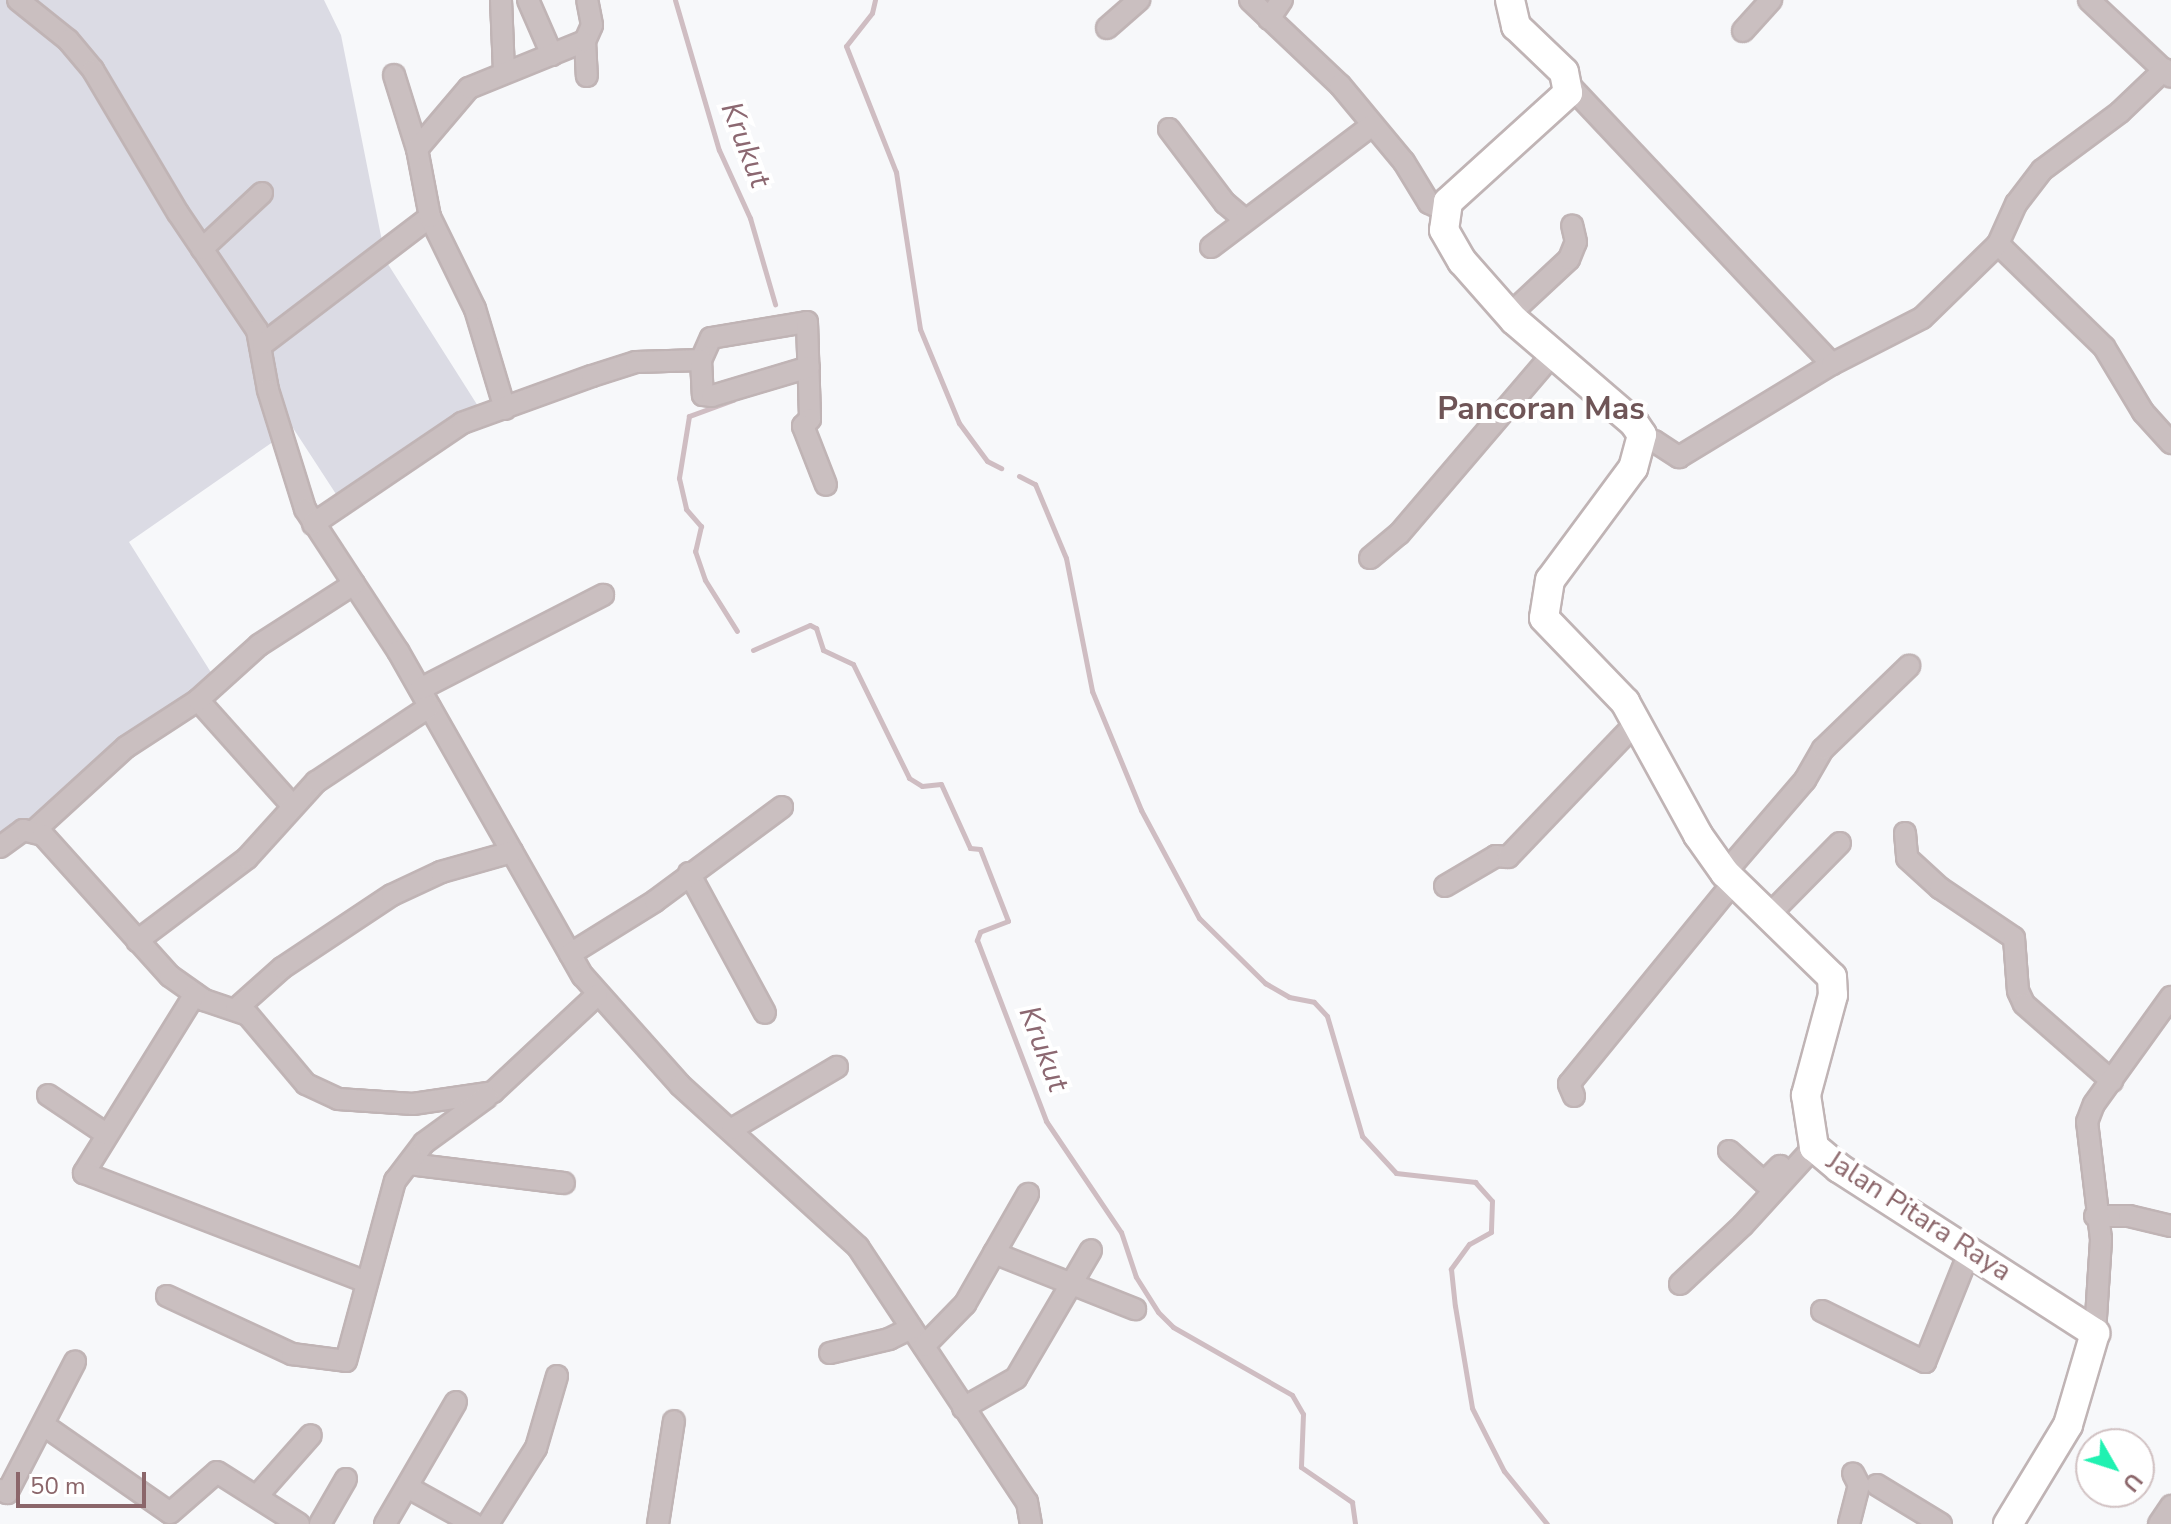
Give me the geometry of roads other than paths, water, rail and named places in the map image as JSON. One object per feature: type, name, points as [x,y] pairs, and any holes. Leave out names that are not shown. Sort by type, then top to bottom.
[{"type":"main road","points":[[1510,0],[1516,26],[1558,65],[1570,86],[1556,107],[1503,147],[1444,210],[1450,244],[1509,315],[1551,356],[1638,426],[1642,441]]},
{"type":"main road","name":"Jalan Pitara Raya","points":[[1642,441],[1633,468],[1558,565],[1543,610],[1550,626],[1619,694],[1698,835],[1730,877],[1820,960],[1833,983],[1808,1079],[1812,1140],[2095,1333]]},
{"type":"main road","points":[[2008,1524],[2068,1425],[2095,1333]]},
{"type":"street","points":[[18,0],[68,40],[93,70],[263,344],[268,390],[298,496],[425,698],[570,954],[597,995],[680,1085],[845,1231],[1031,1509],[1031,1524]]},
{"type":"street","points":[[501,0],[504,73]]},
{"type":"street","points":[[528,0],[552,55]]},
{"type":"street","points":[[587,0],[592,25],[585,41],[587,76]]},
{"type":"street","points":[[1107,28],[1139,0]]},
{"type":"street","points":[[1250,0],[1340,85],[1404,162],[1429,203],[1444,210]]},
{"type":"street","points":[[1269,19],[1282,0]]},
{"type":"street","points":[[1743,31],[1771,0]]},
{"type":"street","points":[[1642,441],[1654,441],[1679,457],[1832,364],[1922,318],[1998,244],[2016,204],[2042,170],[2168,73],[2089,0]]},
{"type":"street","points":[[417,149],[450,104],[469,88],[585,41]]},
{"type":"street","points":[[394,75],[417,149],[430,217],[475,309],[505,409]]},
{"type":"street","points":[[1570,86],[1741,256],[1832,364]]},
{"type":"street","points":[[1211,247],[1244,219],[1371,126]]},
{"type":"street","points":[[1169,129],[1225,203],[1244,219]]},
{"type":"street","points":[[202,249],[262,193]]},
{"type":"street","points":[[263,344],[430,217]]},
{"type":"street","points":[[1509,315],[1569,259],[1576,242],[1572,225]]},
{"type":"street","points":[[1998,244],[2104,347],[2143,412],[2171,443]]},
{"type":"street","points":[[809,367],[712,396],[703,395],[701,360],[711,338],[807,322],[809,367],[810,419],[803,426],[826,485]]},
{"type":"street","points":[[1370,558],[1399,534],[1551,356]]},
{"type":"street","points":[[313,524],[448,431],[636,362],[701,360]]},
{"type":"street","points":[[0,847],[18,832],[35,830],[126,747],[198,700],[259,645],[354,584]]},
{"type":"street","points":[[137,941],[247,858],[291,804],[425,698],[603,595]]},
{"type":"street","points":[[1574,1096],[1569,1084],[1805,780],[1823,749],[1909,666]]},
{"type":"street","points":[[198,700],[291,804]]},
{"type":"street","points":[[1445,886],[1496,856],[1508,857],[1637,722]]},
{"type":"street","points":[[570,954],[655,901],[782,807]]},
{"type":"street","points":[[35,830],[137,941],[195,994],[236,1009],[257,1022],[306,1084],[321,1094],[413,1104],[493,1092]]},
{"type":"street","points":[[1905,833],[1907,858],[1940,888],[2014,938],[2018,991],[2024,1004],[2112,1081]]},
{"type":"street","points":[[1769,915],[1840,843]]},
{"type":"street","points":[[236,1009],[282,968],[392,895],[441,872],[512,852]]},
{"type":"street","points":[[689,873],[765,1013]]},
{"type":"street","points":[[195,994],[84,1173],[366,1282]]},
{"type":"street","points":[[167,1296],[292,1354],[346,1361],[384,1211],[395,1181],[424,1143],[493,1092],[597,995]]},
{"type":"street","points":[[2095,1333],[2102,1256],[2095,1216],[2087,1122],[2171,997]]},
{"type":"street","points":[[732,1129],[837,1067]]},
{"type":"street","points":[[48,1095],[106,1134]]},
{"type":"street","points":[[1729,1151],[1764,1182],[1812,1140]]},
{"type":"street","points":[[1680,1284],[1743,1225],[1812,1140]]},
{"type":"street","points":[[409,1164],[564,1183]]},
{"type":"street","points":[[924,1346],[960,1311],[1028,1194]]},
{"type":"street","points":[[2095,1216],[2129,1216],[2171,1226]]},
{"type":"street","points":[[963,1408],[1016,1378],[1091,1250]]},
{"type":"street","points":[[1822,1311],[1925,1362],[1970,1250]]},
{"type":"street","points":[[994,1253],[1135,1309]]},
{"type":"street","points":[[830,1353],[889,1339],[912,1328]]},
{"type":"street","points":[[0,1490],[7,1493],[45,1426],[75,1362]]},
{"type":"street","points":[[409,1488],[474,1523],[536,1448],[557,1376]]},
{"type":"street","points":[[385,1524],[409,1488],[456,1402]]},
{"type":"street","points":[[658,1524],[674,1421]]},
{"type":"street","points":[[45,1426],[170,1513],[214,1472],[299,1524]]},
{"type":"street","points":[[257,1496],[311,1435]]},
{"type":"street","points":[[1849,1524],[1859,1485],[1853,1473]]},
{"type":"street","points":[[320,1524],[346,1479]]},
{"type":"street","points":[[1877,1485],[1941,1524]]},
{"type":"street","points":[[2159,1524],[2171,1506]]},
{"type":"waterway","name":"Krukut","points":[[675,0],[719,150],[750,218],[775,304]]},
{"type":"waterway","points":[[875,0],[872,13],[846,46],[896,172],[920,329],[959,423],[987,461],[1001,468]]},
{"type":"waterway","name":"Krukut","points":[[733,400],[689,416],[679,478],[686,509],[701,526],[695,551],[705,580],[737,631]]},
{"type":"waterway","points":[[1019,476],[1035,484],[1066,558],[1092,691],[1141,810],[1199,918],[1265,983],[1289,997],[1314,1002],[1327,1016],[1362,1136],[1396,1173],[1475,1182],[1492,1201],[1491,1232],[1469,1244],[1451,1269],[1472,1408],[1504,1471],[1547,1524]]},
{"type":"waterway","name":"Krukut","points":[[753,650],[810,625],[816,628],[823,650],[853,664],[909,778],[922,786],[941,784],[970,848],[980,849],[1008,921],[980,932],[977,940],[1046,1121],[1121,1232],[1136,1277],[1158,1312],[1173,1327],[1292,1395],[1303,1414],[1301,1467],[1352,1502],[1355,1524]]},
{"type":"district","name":"Pancoran Mas","points":[[1541,409]]}]
